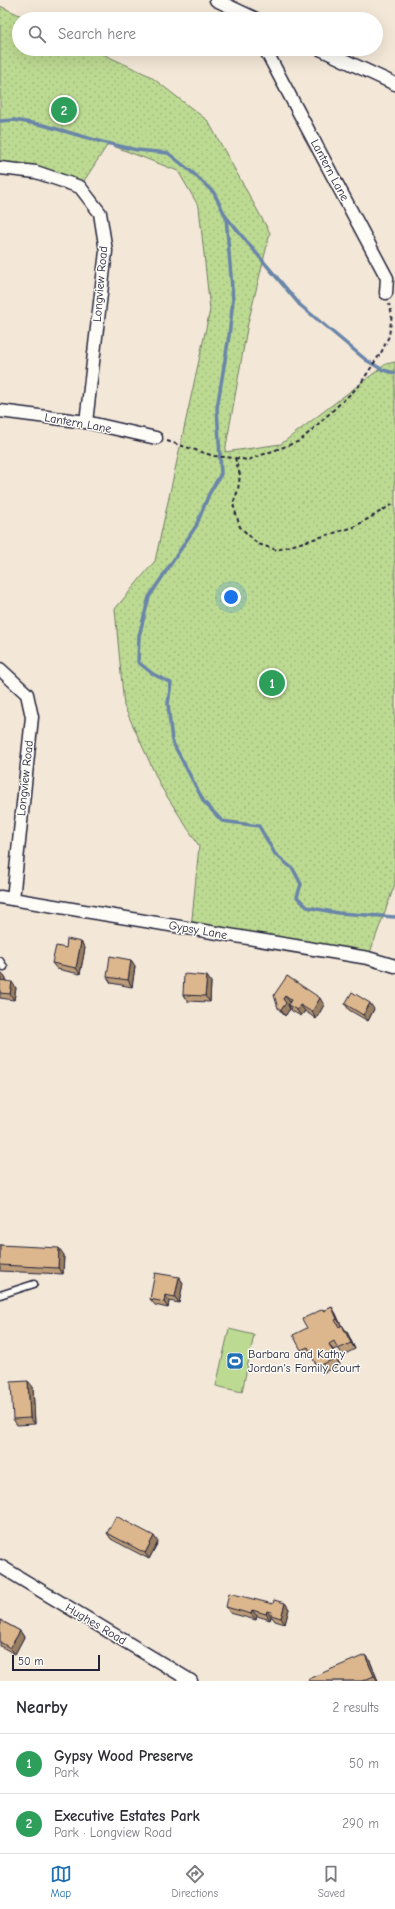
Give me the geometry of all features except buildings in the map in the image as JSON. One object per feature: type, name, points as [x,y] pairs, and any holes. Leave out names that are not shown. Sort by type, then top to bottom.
[{"type":"street","points":[[216,0],[239,12]]},
{"type":"street","name":"Lantern Lane","points":[[269,56],[387,278],[386,293]]},
{"type":"street","points":[[335,56],[395,84]]},
{"type":"street","name":"Longview Road","points":[[0,168],[36,172],[80,187],[100,213],[106,252],[86,422]]},
{"type":"street","name":"Lantern Lane","points":[[0,411],[86,422],[156,438]]},
{"type":"street","name":"Longview Road","points":[[0,669],[27,694],[32,717],[13,899]]},
{"type":"street","name":"Gypsy Lane","points":[[0,897],[368,958],[395,966]]},
{"type":"street","name":"Hughes Road","points":[[0,1566],[191,1681]]},
{"type":"lane","points":[[0,1295],[34,1284]]},
{"type":"path","points":[[156,438],[214,456],[248,460],[300,441],[359,386],[385,346],[392,325],[392,314],[386,293]]},
{"type":"path","points":[[235,458],[240,475],[238,490],[233,504],[240,527],[258,544],[277,550],[354,527],[395,503]]},
{"type":"green space","points":[[0,6],[13,12],[12,56],[107,56],[150,76],[208,121],[270,233],[248,323],[225,452],[281,444],[386,364],[395,362],[395,884],[368,958],[191,929],[199,846],[161,787],[124,706],[115,609],[155,561],[210,310],[199,207],[178,171],[108,144],[80,187],[0,168]]},
{"type":"green space","name":"Barbara and Kathy Jordan's Family Court","points":[[229,1329],[254,1335],[242,1392],[216,1386]]},
{"type":"waterway","points":[[0,121],[14,120],[43,125],[102,142],[137,150],[168,153],[193,173],[214,193],[226,217],[300,305],[366,360],[383,370],[395,373]]},
{"type":"waterway","points":[[226,217],[233,300],[229,336],[217,408],[221,474],[209,494],[196,526],[149,597],[139,636],[138,662],[153,674],[171,683],[168,704],[172,741],[204,802],[222,821],[259,826],[275,854],[293,869],[301,884],[297,897],[307,907],[338,913],[395,917]]},
{"type":"place","name":"Executive Estates Park","points":[[64,110]]},
{"type":"place","name":"Gypsy Wood Preserve","points":[[272,683]]},
{"type":"place","name":"Barbara and Kathy Jordan's Family Court","points":[[235,1361]]}]
